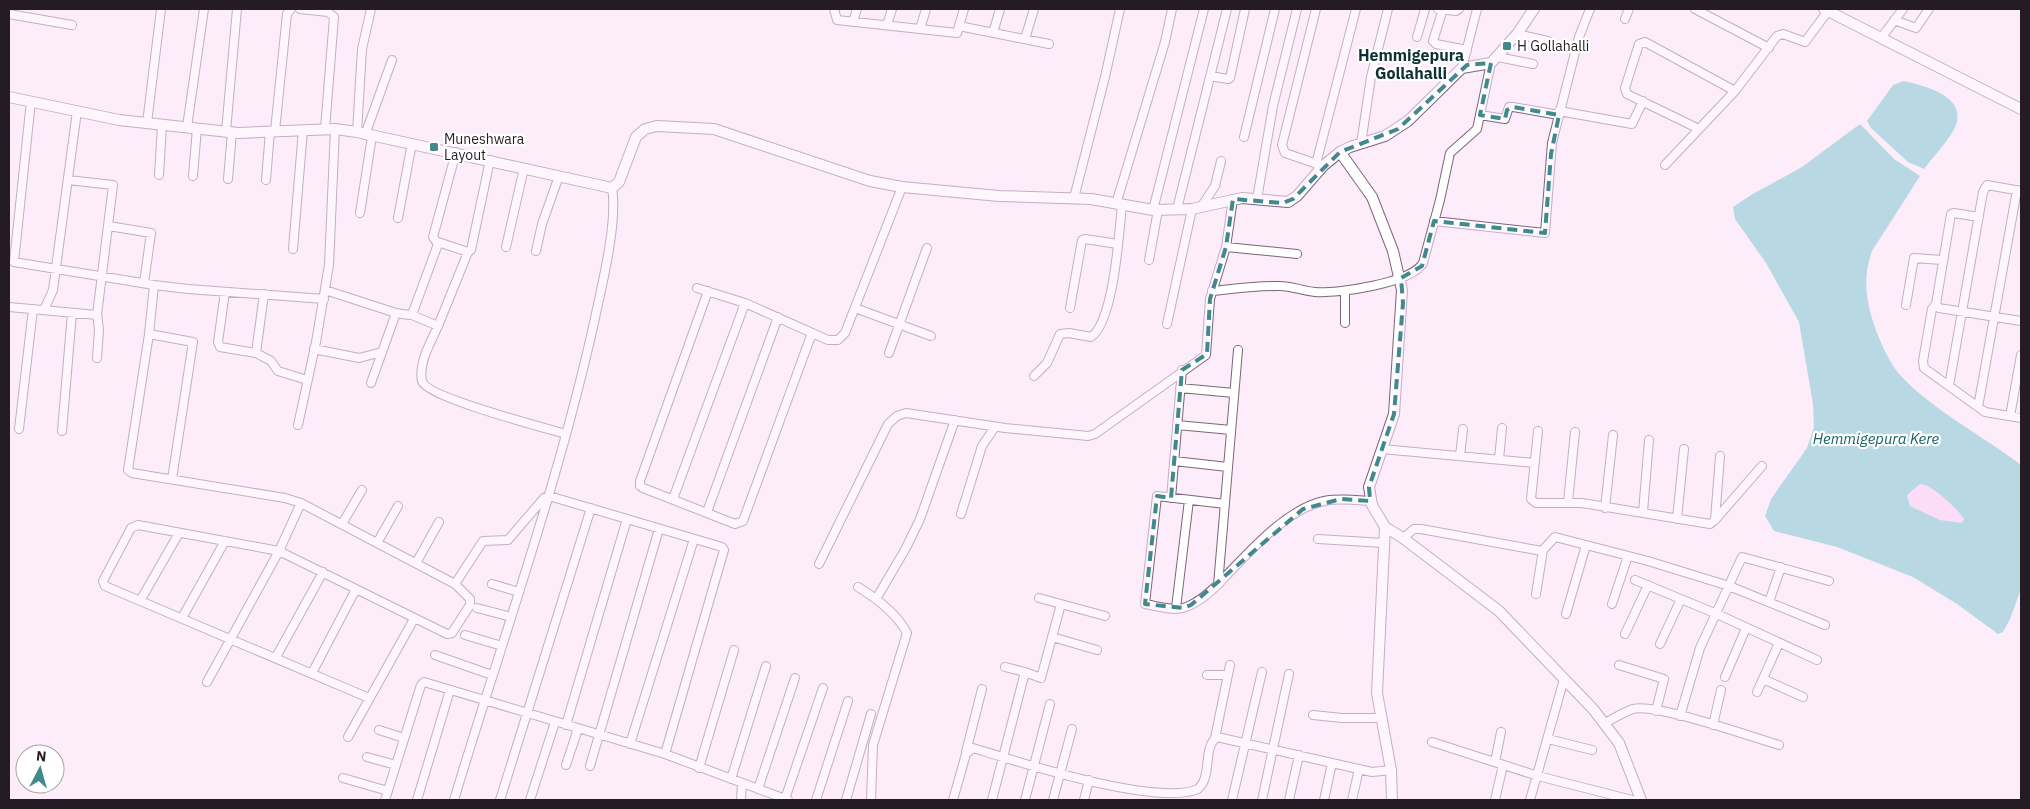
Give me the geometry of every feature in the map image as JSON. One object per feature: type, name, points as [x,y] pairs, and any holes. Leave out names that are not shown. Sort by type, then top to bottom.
[{"type":"street","points":[[147,123],[161,9]]},
{"type":"street","points":[[193,176],[192,128],[204,9]]},
{"type":"street","points":[[228,179],[237,9]]},
{"type":"street","points":[[266,180],[287,14],[291,9]]},
{"type":"street","points":[[298,425],[324,299],[329,265],[330,129],[334,21],[331,11],[300,9]]},
{"type":"street","points":[[360,213],[365,134],[362,49],[371,9]]},
{"type":"street","points":[[834,9],[837,20],[957,33],[964,9]]},
{"type":"street","points":[[853,22],[857,9]]},
{"type":"street","points":[[887,26],[892,9]]},
{"type":"street","points":[[920,29],[926,9]]},
{"type":"street","points":[[993,32],[1000,9]]},
{"type":"street","points":[[1024,39],[1034,9]]},
{"type":"street","points":[[1074,198],[1105,77],[1120,9]]},
{"type":"street","points":[[1034,376],[1047,363],[1060,334],[1066,332],[1092,338],[1096,334],[1102,319],[1114,277],[1118,244],[1119,205],[1165,42],[1172,9]]},
{"type":"street","points":[[1149,260],[1156,210],[1204,9]]},
{"type":"street","points":[[1177,209],[1227,9]]},
{"type":"street","points":[[1210,76],[1230,78],[1245,9]]},
{"type":"street","points":[[1244,137],[1275,9]]},
{"type":"street","points":[[1257,199],[1273,106],[1297,9]]},
{"type":"street","points":[[1316,9],[1282,145],[1285,154],[1320,165]]},
{"type":"street","points":[[1320,165],[1356,9]]},
{"type":"street","points":[[1361,144],[1371,77],[1388,9]]},
{"type":"street","points":[[1417,37],[1425,9]]},
{"type":"street","points":[[1459,9],[1456,12],[1441,9],[1433,41],[1436,44],[1467,50]]},
{"type":"street","points":[[1462,68],[1477,9]]},
{"type":"street","points":[[1212,291],[1278,285],[1314,292],[1345,291],[1401,278],[1422,266],[1450,150],[1475,131],[1495,60],[1517,34],[1534,9]]},
{"type":"street","points":[[1434,221],[1545,233],[1552,148],[1559,113],[1579,37],[1590,9]]},
{"type":"street","points":[[1626,19],[1629,9]]},
{"type":"street","points":[[1695,9],[1769,48]]},
{"type":"street","points":[[1881,38],[1903,9]]},
{"type":"street","points":[[1894,20],[1916,28],[1929,9]]},
{"type":"street","points":[[1664,166],[1735,90],[1780,34],[1801,41],[1808,40],[1826,10],[2021,108]]},
{"type":"street","points":[[9,14],[72,25]]},
{"type":"street","points":[[960,26],[1050,44]]},
{"type":"street","points":[[1517,34],[1548,41]]},
{"type":"street","points":[[1699,128],[1627,94],[1625,88],[1642,42],[1735,90]]},
{"type":"street","points":[[365,134],[392,60]]},
{"type":"street","points":[[612,188],[619,182],[636,137],[644,129],[657,126],[714,129],[870,180],[902,188],[999,196],[1074,198],[1156,210],[1196,208],[1233,199],[1257,199],[1283,203],[1293,199],[1320,165],[1340,152],[1386,136],[1408,121],[1462,68],[1495,60],[1533,64]]},
{"type":"street","points":[[9,97],[119,120],[229,132],[330,129],[365,134],[456,152],[612,188]]},
{"type":"street","points":[[31,101],[14,262],[144,284],[324,299]]},
{"type":"street","points":[[1480,116],[1505,119],[1509,107],[1513,106],[1632,124],[1643,101]]},
{"type":"street","points":[[44,310],[53,290],[77,111]]},
{"type":"street","points":[[159,175],[162,125]]},
{"type":"street","points":[[293,249],[303,130]]},
{"type":"street","points":[[398,218],[412,143]]},
{"type":"street","points":[[456,152],[433,237],[438,242],[468,252]]},
{"type":"street","points":[[1340,152],[1372,197],[1393,251],[1401,278],[1403,303],[1394,414],[1369,487],[1370,501],[1384,527],[1376,671],[1380,718],[1391,770],[1392,800]]},
{"type":"street","points":[[490,160],[472,248],[468,252],[422,367],[422,382],[426,387],[444,397],[566,434]]},
{"type":"street","points":[[1166,324],[1196,208],[1214,186],[1221,161]]},
{"type":"street","points":[[506,247],[524,168]]},
{"type":"street","points":[[536,251],[542,224],[559,176]]},
{"type":"street","points":[[68,180],[113,185],[97,313],[99,330],[97,358]]},
{"type":"street","points":[[1948,386],[1983,192],[1987,186],[2019,190],[1978,407]]},
{"type":"street","points":[[454,800],[549,496],[566,434],[603,281],[614,206],[612,188]]},
{"type":"street","points":[[697,288],[745,303],[833,341],[838,340],[845,333],[902,188]]},
{"type":"street","points":[[820,564],[892,420],[906,413],[995,427],[1080,437],[1095,434],[1207,353],[1206,334],[1212,291],[1226,247],[1233,199]]},
{"type":"street","points":[[1979,217],[1951,214],[1936,304],[1932,309],[1923,361],[1924,368],[1985,412],[2021,418]]},
{"type":"street","points":[[109,226],[150,233],[144,284]]},
{"type":"street","points":[[1070,308],[1083,240],[1118,244]]},
{"type":"street","points":[[412,315],[438,242]]},
{"type":"street","points":[[1226,247],[1297,254]]},
{"type":"street","points":[[889,353],[927,248]]},
{"type":"street","points":[[1906,305],[1915,257],[1942,260]]},
{"type":"street","points":[[154,285],[149,334],[128,468],[132,473],[285,498],[301,503],[454,584],[470,599],[470,605],[452,633],[447,634],[279,551],[138,525],[131,528],[103,584],[370,698]]},
{"type":"street","points":[[325,290],[396,313],[412,315],[438,326]]},
{"type":"street","points":[[708,291],[640,481],[640,486],[644,488],[734,524],[741,523],[745,518],[812,333]]},
{"type":"street","points":[[1345,291],[1345,323]]},
{"type":"street","points":[[225,292],[218,342],[220,347],[256,353],[271,361],[278,371],[308,380]]},
{"type":"street","points":[[256,353],[264,294]]},
{"type":"street","points":[[673,499],[745,303]]},
{"type":"street","points":[[1936,304],[1939,308],[2021,321]]},
{"type":"street","points":[[9,307],[94,315],[97,313]]},
{"type":"street","points":[[855,308],[931,336]]},
{"type":"street","points":[[19,429],[33,309]]},
{"type":"street","points":[[62,431],[72,313]]},
{"type":"street","points":[[371,383],[396,313]]},
{"type":"street","points":[[707,512],[778,317]]},
{"type":"street","points":[[149,334],[193,342],[172,479]]},
{"type":"street","points":[[314,349],[359,358],[382,352]]},
{"type":"street","points":[[1218,584],[1238,350]]},
{"type":"street","points":[[2010,416],[2021,355]]},
{"type":"street","points":[[1171,498],[1182,370]]},
{"type":"street","points":[[1180,388],[1234,393]]},
{"type":"street","points":[[876,599],[906,548],[920,519],[955,420]]},
{"type":"street","points":[[1177,425],[1231,430]]},
{"type":"street","points":[[962,514],[982,446],[995,427]]},
{"type":"street","points":[[1498,459],[1502,428]]},
{"type":"street","points":[[1460,456],[1463,429]]},
{"type":"street","points":[[1538,431],[1531,499],[1533,502],[1568,502],[1643,512],[1706,524],[1715,520],[1762,466]]},
{"type":"street","points":[[1568,502],[1575,432]]},
{"type":"street","points":[[1605,508],[1613,435]]},
{"type":"street","points":[[1643,512],[1649,440]]},
{"type":"street","points":[[1382,449],[1535,463]]},
{"type":"street","points":[[1677,519],[1684,450]]},
{"type":"street","points":[[1715,520],[1720,456]]},
{"type":"street","points":[[1174,460],[1228,467]]},
{"type":"street","points":[[342,524],[362,490]]},
{"type":"street","points":[[454,584],[483,541],[508,540],[544,498],[549,496],[722,548],[725,552],[664,754]]},
{"type":"street","points":[[1225,504],[1157,496],[1146,604],[1176,608],[1191,605],[1218,584],[1256,545],[1302,509],[1315,503],[1333,500],[1370,501]]},
{"type":"street","points":[[1176,608],[1189,500]]},
{"type":"street","points":[[207,682],[279,551],[301,503]]},
{"type":"street","points":[[377,543],[398,506]]},
{"type":"street","points":[[500,800],[591,508]]},
{"type":"street","points":[[566,725],[627,519]]},
{"type":"street","points":[[416,563],[439,522]]},
{"type":"street","points":[[1384,527],[1403,538],[1499,611],[1605,722],[1619,743],[1641,800]]},
{"type":"street","points":[[590,766],[659,529]]},
{"type":"street","points":[[1403,538],[1414,529],[1421,529],[1543,550]]},
{"type":"street","points":[[140,600],[178,532]]},
{"type":"street","points":[[1536,594],[1543,550],[1553,537],[1586,544],[1729,586],[1826,624]]},
{"type":"street","points":[[630,744],[694,539]]},
{"type":"street","points":[[1318,539],[1384,543]]},
{"type":"street","points":[[182,618],[225,541]]},
{"type":"street","points":[[1566,614],[1586,544]]},
{"type":"street","points":[[1612,604],[1628,556]]},
{"type":"street","points":[[1680,716],[1698,654],[1743,556],[1829,581]]},
{"type":"street","points":[[1769,602],[1781,567]]},
{"type":"street","points":[[276,657],[323,572]]},
{"type":"street","points":[[1635,580],[1716,614],[1816,660]]},
{"type":"street","points":[[492,584],[519,592]]},
{"type":"street","points":[[1625,634],[1648,585]]},
{"type":"street","points":[[858,587],[876,599],[903,626],[907,633],[873,745],[871,800]]},
{"type":"street","points":[[312,673],[356,589]]},
{"type":"street","points":[[1039,598],[1105,616]]},
{"type":"street","points":[[1660,644],[1681,599]]},
{"type":"street","points":[[1005,667],[1041,678],[1061,604]]},
{"type":"street","points":[[477,608],[511,616]]},
{"type":"street","points":[[348,737],[414,619]]},
{"type":"street","points":[[1725,678],[1746,628]]},
{"type":"street","points":[[465,635],[502,646]]},
{"type":"street","points":[[1052,637],[1097,650]]},
{"type":"street","points":[[1758,692],[1780,643]]},
{"type":"street","points":[[699,768],[734,650]]},
{"type":"street","points":[[436,655],[492,675]]},
{"type":"street","points":[[966,754],[973,748],[1034,766],[1137,792],[1167,793],[1198,789],[1205,780],[1230,665]]},
{"type":"street","points":[[1620,665],[1664,679],[1656,712]]},
{"type":"street","points":[[732,779],[766,666]]},
{"type":"street","points":[[992,800],[1025,672]]},
{"type":"street","points":[[1232,800],[1262,672]]},
{"type":"street","points":[[1262,800],[1289,674]]},
{"type":"street","points":[[1207,675],[1228,676]]},
{"type":"street","points":[[758,789],[795,678]]},
{"type":"street","points":[[1530,800],[1564,679]]},
{"type":"street","points":[[1763,679],[1804,697]]},
{"type":"street","points":[[385,800],[422,683],[426,682],[664,754],[787,800],[822,688]]},
{"type":"street","points":[[953,800],[982,689]]},
{"type":"street","points":[[417,800],[450,690]]},
{"type":"street","points":[[1713,726],[1721,690]]},
{"type":"street","points":[[816,800],[848,702]]},
{"type":"street","points":[[1025,800],[1050,704]]},
{"type":"street","points":[[1605,722],[1633,710],[1656,712],[1680,716],[1779,745]]},
{"type":"street","points":[[846,800],[871,714]]},
{"type":"street","points":[[1313,715],[1342,718],[1380,718]]},
{"type":"street","points":[[530,800],[555,722]]},
{"type":"street","points":[[566,764],[578,728]]},
{"type":"street","points":[[1053,800],[1072,728]]},
{"type":"street","points":[[379,730],[404,738]]},
{"type":"street","points":[[1495,762],[1501,732]]},
{"type":"street","points":[[1215,738],[1220,737],[1274,748],[1372,772],[1391,770]]},
{"type":"street","points":[[1548,739],[1592,750]]},
{"type":"street","points":[[1432,742],[1538,776],[1632,800]]},
{"type":"street","points":[[1289,800],[1299,755]]},
{"type":"street","points":[[367,757],[396,765]]},
{"type":"street","points":[[1324,800],[1332,763]]},
{"type":"street","points":[[1496,800],[1503,765]]},
{"type":"street","points":[[1352,800],[1359,769]]},
{"type":"street","points":[[343,778],[388,791]]},
{"type":"street","points":[[1084,800],[1089,780]]},
{"type":"street","points":[[741,800],[742,783]]},
{"type":"street","points":[[1135,800],[1137,792]]},
{"type":"highlighted area","points":[[1491,63],[1480,115],[1505,119],[1507,110],[1513,107],[1559,115],[1551,154],[1545,233],[1434,221],[1422,266],[1401,278],[1403,303],[1394,414],[1369,487],[1370,501],[1341,499],[1303,509],[1191,605],[1183,608],[1145,604],[1157,496],[1171,498],[1182,370],[1207,354],[1210,299],[1226,247],[1233,199],[1283,203],[1293,199],[1340,152],[1398,129],[1467,65]]},
{"type":"shaded area","points":[[1920,484],[1937,492],[1956,509],[1964,519],[1962,523],[1940,520],[1910,506],[1907,495]]},
{"type":"water","points":[[1904,81],[1932,89],[1949,99],[1955,106],[1957,115],[1956,125],[1942,147],[1924,169],[1908,162],[1871,128],[1867,121],[1893,85]]},
{"type":"water","name":"Hemmigepura Kere","points":[[1860,124],[1894,159],[1920,176],[1872,251],[1869,259],[1866,283],[1871,315],[1887,355],[1896,370],[1914,389],[1943,412],[2021,465],[2021,589],[2003,632],[1998,634],[1957,604],[1913,577],[1837,547],[1774,531],[1765,516],[1771,499],[1807,448],[1814,427],[1813,404],[1799,322],[1766,263],[1735,219],[1733,207],[1802,167]],"holes":[[[1920,484],[1937,492],[1956,509],[1964,519],[1962,523],[1940,520],[1910,506],[1907,495]]]},
{"type":"place","name":"H Gollahalli","points":[[1507,46]]},
{"type":"place","name":"Muneshwara Layout","points":[[434,147]]},
{"type":"district","name":"Hemmigepura Gollahalli","points":[[1411,64]]}]
